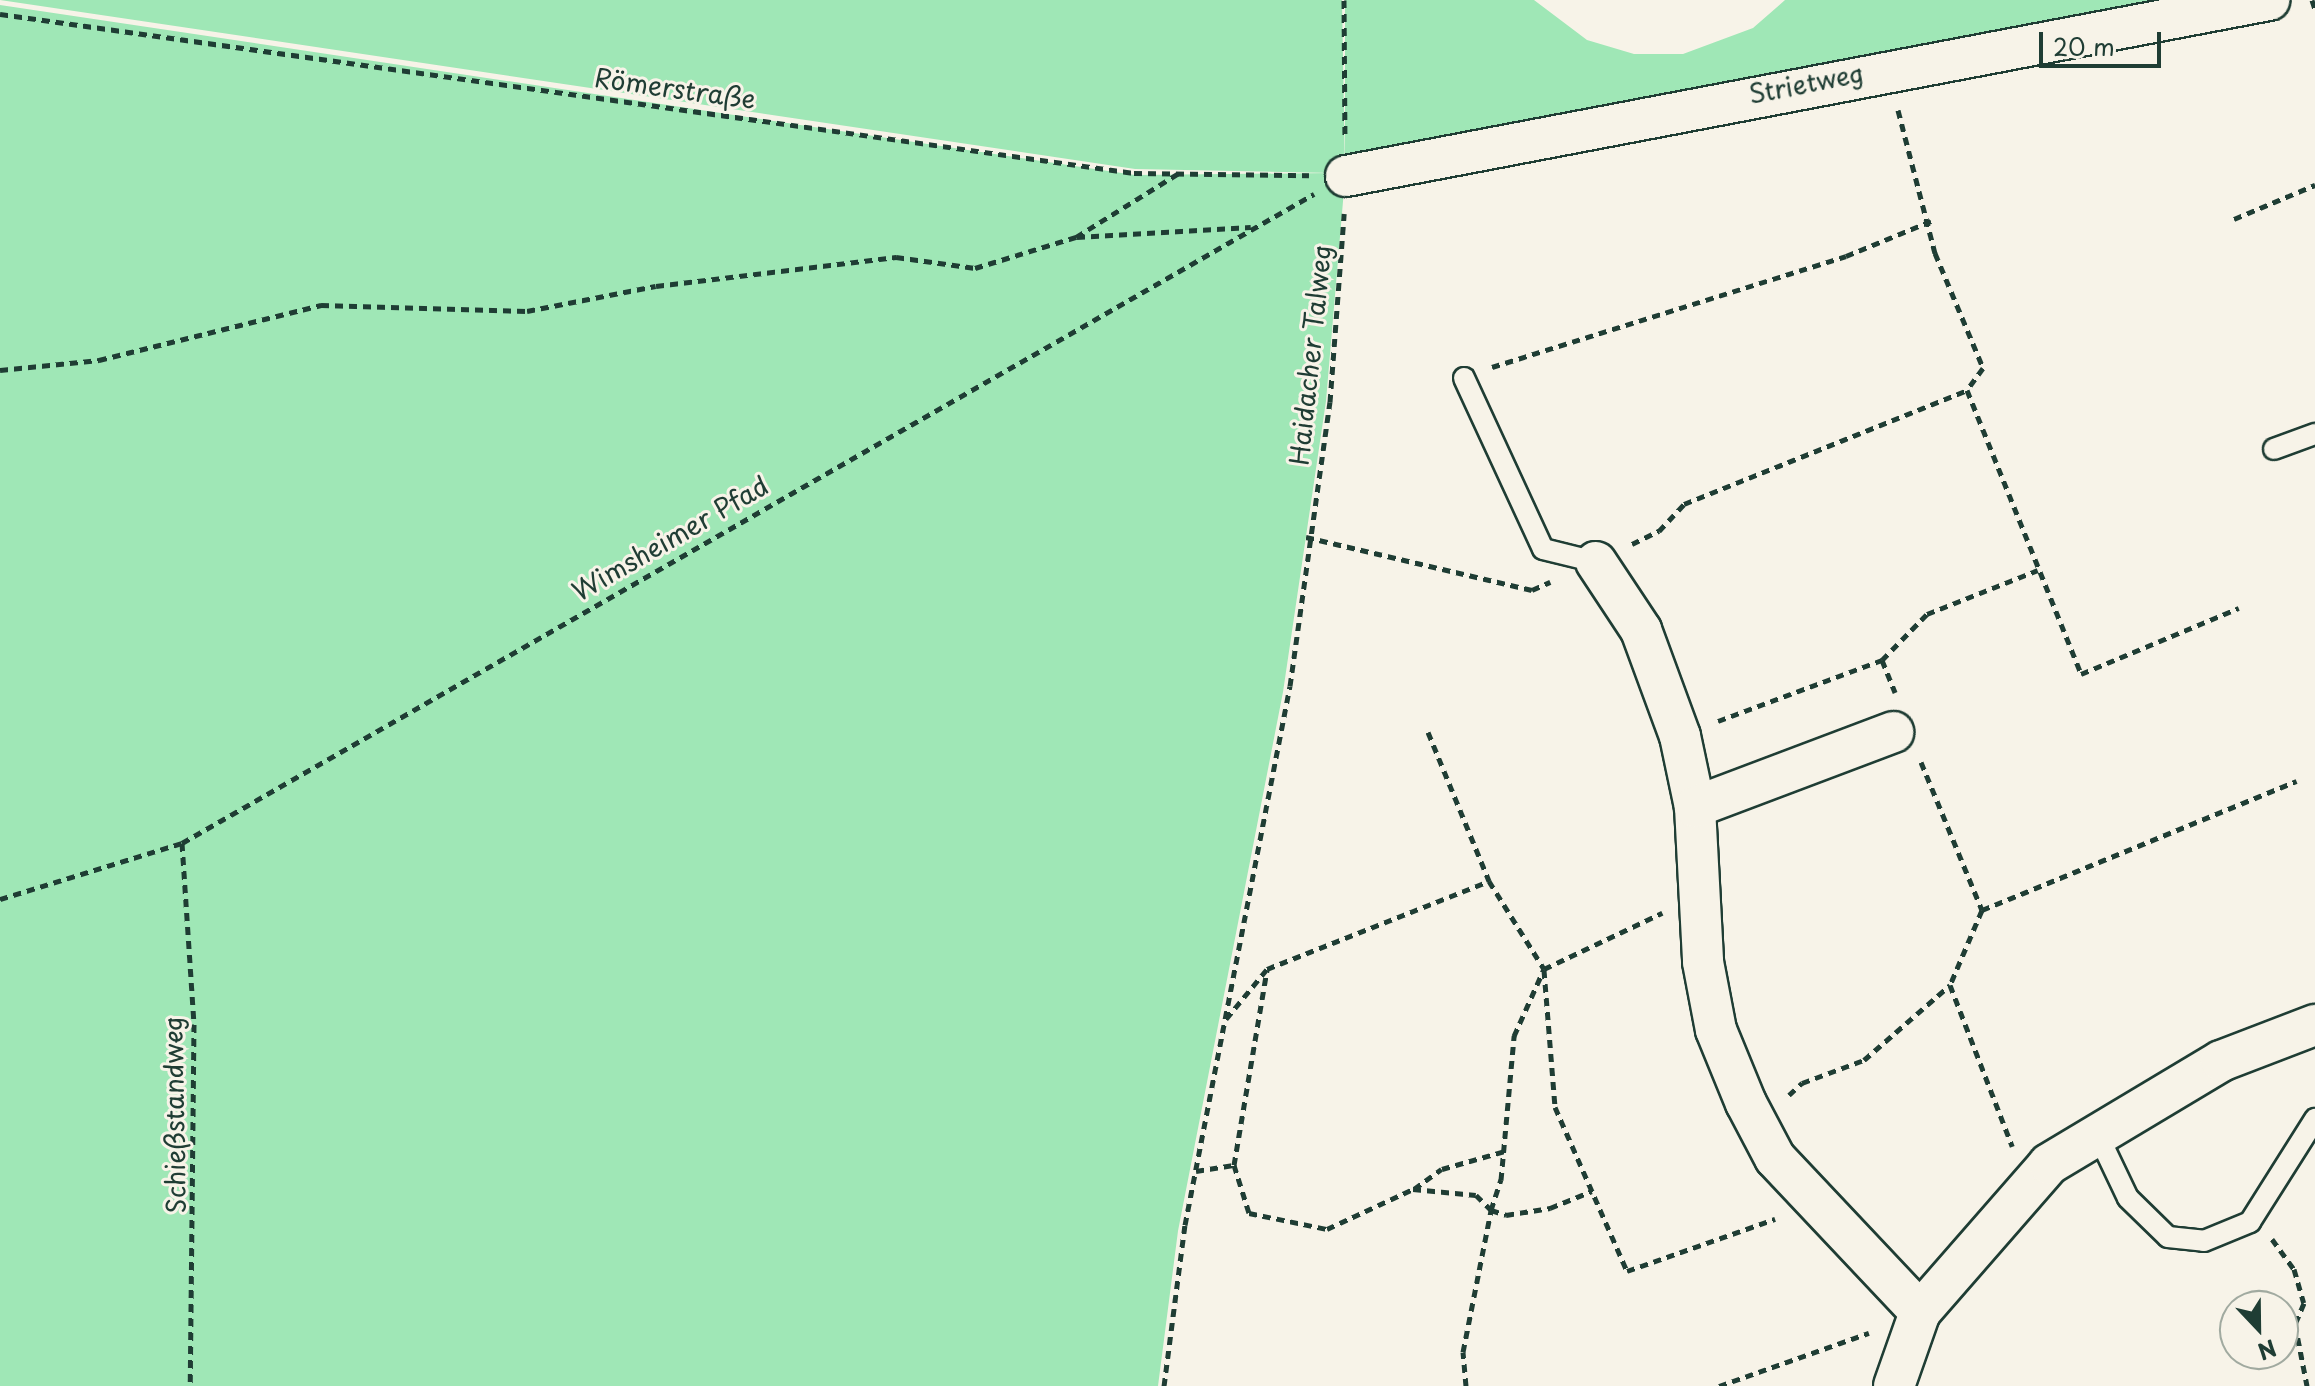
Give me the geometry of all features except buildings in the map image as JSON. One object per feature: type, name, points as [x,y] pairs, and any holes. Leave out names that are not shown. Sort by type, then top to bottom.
[{"type":"street","name":"Strietweg","points":[[1346,176],[1881,69],[2269,0]]},
{"type":"street","points":[[1596,562],[1641,630],[1680,736],[1695,807],[1695,898],[1716,1030],[1756,1126],[1823,1213],[1920,1312]]},
{"type":"street","points":[[1695,807],[1903,729]]},
{"type":"street","points":[[1894,1386],[1920,1312],[2028,1188],[2096,1131],[2221,1061],[2315,1025]]},
{"type":"lane","points":[[1464,378],[1543,549],[1596,562]]},
{"type":"lane","points":[[2274,449],[2315,434]]},
{"type":"lane","points":[[2096,1131],[2128,1198],[2168,1237],[2204,1241],[2250,1222],[2315,1119]]},
{"type":"path","name":"Haidacher Talweg","points":[[1164,1386],[1196,1171],[1290,686],[1306,537],[1330,402],[1346,176],[1344,0]]},
{"type":"path","points":[[2312,0],[2315,9]]},
{"type":"path","name":"Römerstraße","points":[[0,14],[1134,173],[1346,176]]},
{"type":"path","points":[[1306,537],[1532,590],[1659,531],[1684,504],[1967,390],[1983,368],[1935,253],[1931,221],[1913,148],[1881,69]]},
{"type":"path","points":[[1076,237],[1179,173]]},
{"type":"path","name":"Wimsheimer Pfad","points":[[0,899],[182,843],[1346,176]]},
{"type":"path","points":[[2234,219],[2315,185]]},
{"type":"path","points":[[1516,358],[1846,256],[1931,221]]},
{"type":"path","points":[[0,370],[99,360],[321,305],[527,311],[656,286],[880,259],[975,268],[1076,237],[1255,227]]},
{"type":"path","points":[[1967,390],[2081,674],[2239,608]]},
{"type":"path","points":[[1680,736],[1882,660],[1927,614],[2038,570]]},
{"type":"path","points":[[1882,660],[1903,729],[1982,910]]},
{"type":"path","points":[[1428,732],[1489,881],[1544,969],[1555,1107],[1627,1271],[1743,1226],[1823,1213]]},
{"type":"path","points":[[1756,1126],[1802,1083],[1864,1060],[1950,985],[1982,910],[2297,781]]},
{"type":"path","name":"Schießstandweg","points":[[182,843],[194,1024],[190,1386]]},
{"type":"path","points":[[1225,1021],[1267,969],[1489,881]]},
{"type":"path","points":[[1466,1386],[1463,1352],[1505,1151],[1514,1036],[1544,969],[1695,898]]},
{"type":"path","points":[[1267,969],[1234,1165],[1249,1213],[1327,1229],[1413,1189],[1442,1169],[1505,1151]]},
{"type":"path","points":[[1950,985],[2028,1188]]},
{"type":"path","points":[[1196,1171],[1234,1165]]},
{"type":"path","points":[[1413,1189],[1476,1195],[1491,1210],[1506,1215],[1550,1208],[1592,1191]]},
{"type":"path","points":[[2250,1222],[2294,1269],[2304,1303],[2295,1324],[2307,1386]]},
{"type":"path","points":[[1719,1386],[1920,1312]]},
{"type":"green space","points":[[0,0],[1342,0],[1345,174],[1345,0],[1534,0],[1587,40],[1634,54],[1683,54],[1753,28],[1785,0],[2219,0],[1345,178],[1326,401],[1283,692],[1178,1231],[1158,1386],[0,1386],[0,5],[1135,175],[1334,173],[1135,169]]}]
